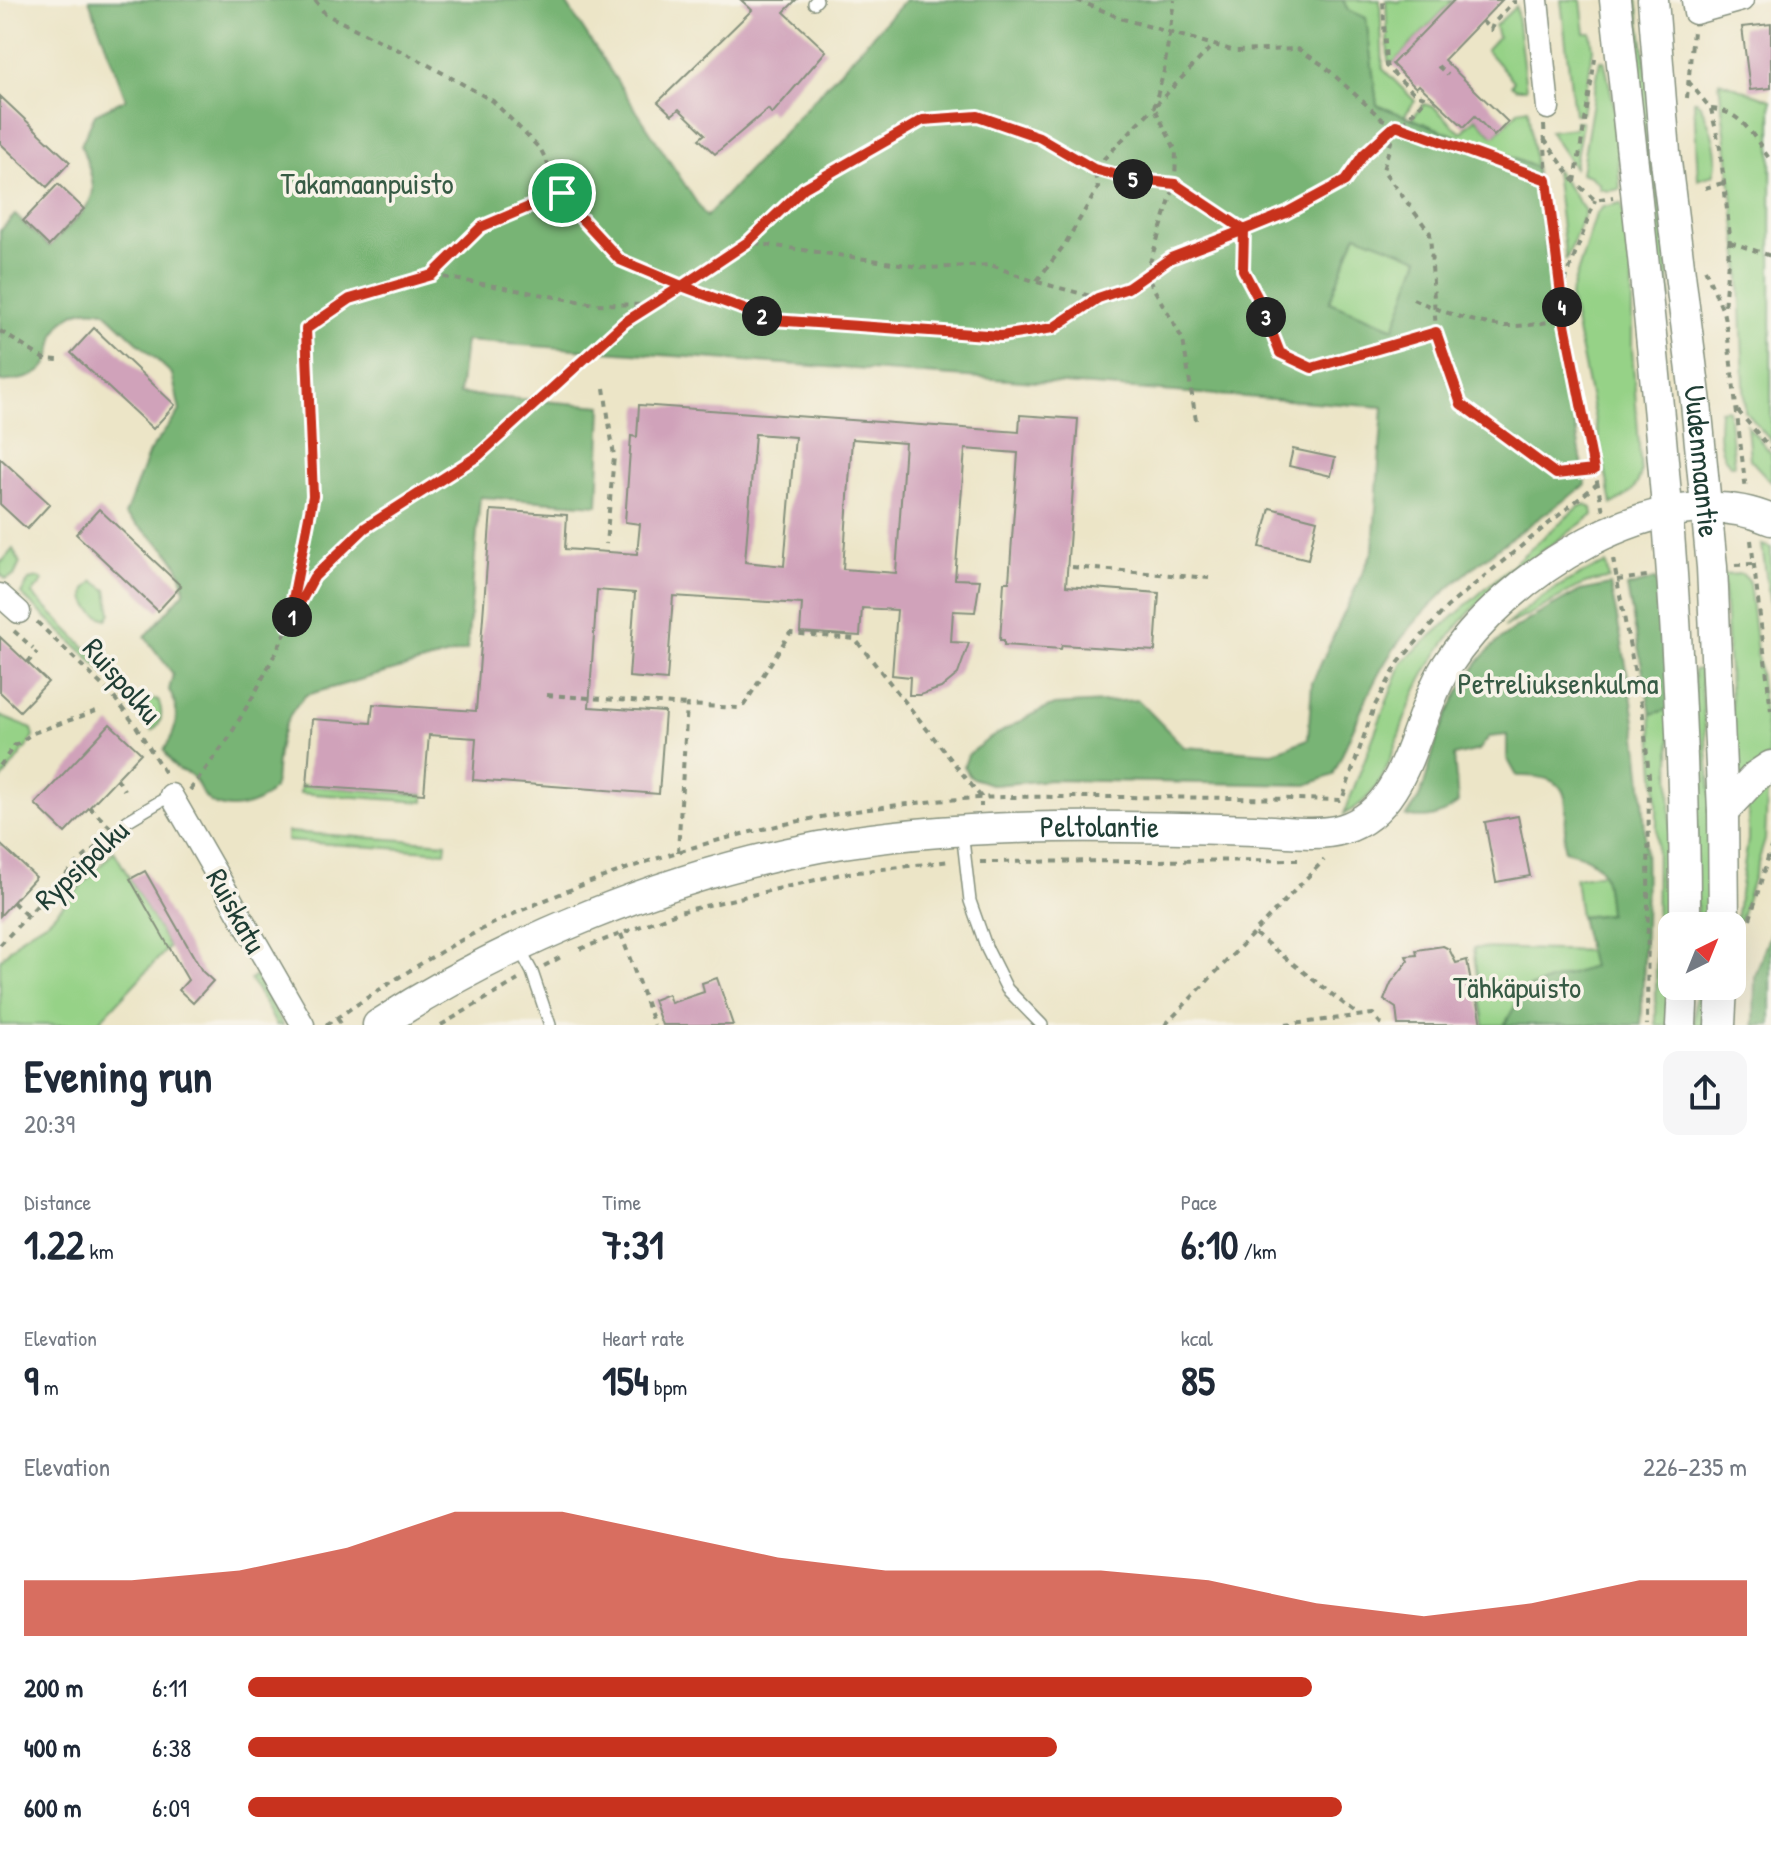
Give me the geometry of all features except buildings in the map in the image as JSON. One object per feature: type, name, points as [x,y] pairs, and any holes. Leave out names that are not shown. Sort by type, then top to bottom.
[{"type":"main road","name":"Uudenmaantie","points":[[1615,0],[1651,314],[1669,511],[1684,799],[1685,912]]},
{"type":"main road","name":"Uudenmaantie","points":[[1653,0],[1665,153],[1707,508],[1719,689],[1723,811],[1737,912]]},
{"type":"main road","name":"Peltolantie","points":[[378,1025],[427,996],[526,960],[572,922],[652,893],[763,860],[867,840],[962,830],[1112,827],[1307,832],[1335,831],[1353,825],[1376,811],[1392,791],[1425,708],[1447,666],[1461,647],[1499,607],[1541,572],[1593,538],[1639,519],[1669,511],[1707,508],[1748,512],[1761,531]]},
{"type":"main road","points":[[1723,811],[1756,776],[1771,766]]},
{"type":"main road","points":[[1681,1025],[1682,1000]]},
{"type":"main road","points":[[1720,1025],[1727,1000]]},
{"type":"street","points":[[1694,6],[1742,0]]},
{"type":"street","points":[[1528,1],[1548,108]]},
{"type":"street","points":[[0,595],[19,612]]},
{"type":"street","name":"Ruiskatu","points":[[178,795],[303,1025]]},
{"type":"lane","name":"Rypsipolku","points":[[127,821],[178,795]]},
{"type":"lane","points":[[962,830],[970,901],[987,949],[1007,989],[1042,1025]]},
{"type":"lane","points":[[526,960],[550,1025]]},
{"type":"path","points":[[315,0],[325,14],[421,61],[493,101],[541,150],[567,203],[620,260],[773,320],[1001,336],[1053,328],[1098,298],[1128,288],[1171,258],[1286,213],[1345,181],[1364,154],[1408,118],[1426,98],[1413,92],[1386,66],[1383,0]]},
{"type":"path","points":[[1077,0],[1123,19],[1235,51],[1288,48],[1310,55],[1370,111],[1396,125],[1547,180]]},
{"type":"path","points":[[1174,0],[1164,71],[1154,107],[1176,151],[1175,184],[1146,275],[1183,340],[1196,420]]},
{"type":"path","points":[[1505,0],[1509,6]]},
{"type":"path","points":[[1482,21],[1491,30],[1513,2],[1528,1]]},
{"type":"path","points":[[1686,104],[1694,6]]},
{"type":"path","points":[[1094,169],[1213,45]]},
{"type":"path","points":[[1575,182],[1596,48]]},
{"type":"path","points":[[1438,66],[1448,75]]},
{"type":"path","points":[[1688,81],[1711,109],[1720,148],[1730,242],[1723,311],[1744,468]]},
{"type":"path","points":[[1548,108],[1544,139],[1560,295],[1603,510]]},
{"type":"path","points":[[1711,109],[1727,110],[1738,118],[1771,161]]},
{"type":"path","points":[[178,795],[228,739],[314,577],[365,528],[478,456],[625,322],[748,242],[804,188],[923,120],[978,116],[1039,137],[1094,169],[1132,179],[1175,184],[1244,230]]},
{"type":"path","points":[[1396,125],[1383,170],[1430,233],[1436,332],[1461,404],[1556,474],[1594,470]]},
{"type":"path","points":[[1544,139],[1575,182],[1595,200]]},
{"type":"path","points":[[1036,282],[1065,244],[1098,188],[1094,169]]},
{"type":"path","points":[[1705,188],[1723,183]]},
{"type":"path","points":[[432,275],[481,227],[562,193]]},
{"type":"path","points":[[1595,200],[1613,197]]},
{"type":"path","points":[[1560,295],[1595,200]]},
{"type":"path","points":[[1244,230],[1243,270],[1260,302],[1280,353],[1312,368],[1436,332]]},
{"type":"path","points":[[748,242],[927,268],[991,265],[1036,282],[1098,298]]},
{"type":"path","points":[[1730,242],[1771,256]]},
{"type":"path","points":[[1705,267],[1723,311]]},
{"type":"path","points":[[288,625],[313,496],[306,329],[350,299],[432,275],[595,304],[653,305]]},
{"type":"path","points":[[1413,299],[1434,308],[1511,326],[1564,319]]},
{"type":"path","points":[[0,331],[44,359],[59,360]]},
{"type":"path","points":[[604,388],[614,456],[606,544]]},
{"type":"path","points":[[1737,409],[1771,449]]},
{"type":"path","points":[[326,1025],[428,960],[519,912],[678,852],[802,819],[981,797],[1181,796],[1342,800],[1374,707],[1399,662],[1447,607],[1597,484]]},
{"type":"path","points":[[1761,531],[1771,711]]},
{"type":"path","points":[[1614,565],[1643,715],[1649,776],[1647,1025]]},
{"type":"path","points":[[1072,567],[1209,578]]},
{"type":"path","name":"Ruispolku","points":[[19,612],[26,612],[112,695],[152,751],[178,795]]},
{"type":"path","points":[[547,695],[738,708],[744,705],[790,633],[855,639],[981,797]]},
{"type":"path","points":[[27,663],[37,652]]},
{"type":"path","points":[[678,852],[687,705]]},
{"type":"path","points":[[0,766],[14,746],[33,733],[99,710]]},
{"type":"path","points":[[117,778],[124,790]]},
{"type":"path","points":[[89,807],[114,831]]},
{"type":"path","name":"Rypsipolku","points":[[0,945],[76,864],[127,821]]},
{"type":"path","points":[[1746,912],[1771,847]]},
{"type":"path","points":[[441,1025],[526,960],[568,953],[679,912],[841,874],[947,861],[1324,860],[1165,1025]]},
{"type":"path","points":[[13,902],[27,916]]},
{"type":"path","points":[[621,934],[654,1025]]},
{"type":"path","points":[[1255,934],[1357,1014]]},
{"type":"path","points":[[1285,1025],[1357,1014],[1373,1014],[1382,1025]]},
{"type":"path","points":[[337,1018],[342,1025]]},
{"type":"green space","name":"Takamaanpuisto","points":[[89,0],[564,0],[706,217],[905,0],[1343,0],[1348,10],[1366,18],[1377,105],[1535,167],[1552,296],[1586,485],[1452,585],[1406,633],[1373,685],[1333,775],[1307,785],[1050,780],[993,785],[970,777],[964,766],[968,755],[987,740],[1054,705],[1138,700],[1184,747],[1272,753],[1308,739],[1312,683],[1373,550],[1383,407],[465,341],[459,394],[602,406],[598,505],[480,497],[467,650],[306,695],[285,725],[275,785],[270,792],[244,806],[216,805],[208,800],[190,774],[176,768],[164,750],[176,720],[169,690],[173,674],[145,637],[184,592],[183,579],[164,548],[125,515],[149,452],[180,411],[172,374],[104,311],[82,310],[64,320],[60,326],[43,369],[26,378],[0,382],[0,231],[15,215],[49,246],[76,220],[88,205],[93,190],[91,173],[81,145],[95,114],[126,99]],"holes":[[[1356,234],[1419,258],[1394,328],[1329,302]]]},
{"type":"green space","points":[[1343,0],[1380,0],[1383,69],[1415,101],[1404,116],[1377,105],[1366,18],[1348,10]]},
{"type":"green space","points":[[1386,0],[1454,0],[1392,64],[1388,60]]},
{"type":"green space","points":[[1561,0],[1581,0],[1585,33],[1591,33],[1593,49],[1582,114],[1574,114]]},
{"type":"green space","points":[[1627,0],[1637,0],[1671,298],[1662,298]]},
{"type":"green space","points":[[1516,6],[1526,89],[1516,89],[1511,85],[1514,81],[1486,50],[1498,37],[1495,26]]},
{"type":"green space","points":[[1600,60],[1604,60],[1614,105],[1620,189],[1609,191],[1599,189],[1600,185],[1590,176],[1581,173]]},
{"type":"green space","points":[[1719,81],[1771,100],[1771,441],[1745,411],[1739,256]]},
{"type":"green space","points":[[1694,101],[1709,126],[1716,158],[1713,175],[1698,180]]},
{"type":"green space","points":[[1424,104],[1434,107],[1461,133],[1476,118],[1494,136],[1519,110],[1528,108],[1535,167],[1411,119]]},
{"type":"green space","points":[[1575,121],[1581,121],[1582,125],[1574,168],[1549,131],[1575,128]]},
{"type":"green space","points":[[1555,171],[1585,211],[1566,261]]},
{"type":"green space","points":[[1621,203],[1632,249],[1632,349],[1641,473],[1631,492],[1612,504],[1570,296],[1596,214],[1603,207]]},
{"type":"green space","points":[[1356,233],[1419,258],[1395,328],[1329,302]]},
{"type":"green space","points":[[1728,409],[1734,465],[1726,459],[1719,439],[1720,410]]},
{"type":"green space","points":[[1747,425],[1771,453],[1771,482],[1750,459]]},
{"type":"green space","points":[[1585,505],[1592,508],[1593,515],[1500,584],[1452,633],[1418,688],[1379,782],[1359,805],[1344,814],[1402,662],[1554,528]]},
{"type":"green space","points":[[1762,545],[1771,548],[1771,613]]},
{"type":"green space","points":[[13,549],[20,563],[14,576],[6,579],[0,574],[0,561]]},
{"type":"green space","points":[[1606,564],[1609,579],[1575,588],[1504,627],[1552,591]]},
{"type":"green space","points":[[1742,574],[1749,581],[1769,757],[1736,783],[1723,575]]},
{"type":"green space","points":[[39,578],[43,581],[32,594],[135,697],[158,700],[161,717],[152,731],[103,671],[21,594],[29,580]]},
{"type":"green space","points":[[1655,579],[1663,603],[1670,709],[1651,714],[1627,587]]},
{"type":"green space","points":[[94,581],[107,590],[111,613],[107,619],[87,604],[86,589]]},
{"type":"green space","name":"Petreliuksenkulma","points":[[1610,585],[1632,702],[1643,804],[1646,899],[1641,1025],[1504,1025],[1525,989],[1592,967],[1580,917],[1609,914],[1601,871],[1589,859],[1564,850],[1564,795],[1551,780],[1517,776],[1507,758],[1507,735],[1489,737],[1479,750],[1454,756],[1458,803],[1434,816],[1406,816],[1422,791],[1448,714],[1473,669],[1484,656],[1514,630],[1569,597],[1580,591]]},
{"type":"green space","points":[[1700,669],[1712,808],[1714,912],[1697,912],[1694,670]]},
{"type":"green space","points":[[1670,709],[1671,912],[1658,912],[1658,1000],[1671,1000],[1671,1025],[1656,1025],[1657,803],[1651,714]]},
{"type":"green space","points":[[0,716],[32,729],[34,737],[0,782]]},
{"type":"green space","points":[[1768,777],[1765,840],[1742,912],[1737,912],[1748,840],[1748,799]]},
{"type":"green space","points":[[301,785],[424,795],[424,802],[300,793]]},
{"type":"green space","points":[[287,832],[446,843],[445,852],[287,841]]},
{"type":"green space","points":[[114,851],[169,947],[96,1025],[0,1025],[0,960],[24,935],[50,919]]},
{"type":"green space","points":[[1604,873],[1610,914],[1580,917],[1575,878]]},
{"type":"green space","points":[[1771,931],[1771,1025],[1754,1025],[1755,976]]},
{"type":"green space","name":"Tähkäpuisto","points":[[1473,948],[1644,952],[1641,1025],[1484,1025]]},
{"type":"green space","points":[[255,976],[283,1025],[276,1025],[250,980]]},
{"type":"green space","points":[[1695,1000],[1709,1000],[1708,1025],[1694,1025]]},
{"type":"route","points":[[562,193],[481,227],[432,275],[350,299],[306,329],[313,496],[288,625],[314,577],[365,528],[478,456],[625,322],[682,286],[773,320],[1001,336],[1053,328],[1098,298],[1128,288],[1171,258],[1244,230],[1243,270],[1260,302],[1280,353],[1312,368],[1436,332],[1461,404],[1556,474],[1594,470],[1564,319],[1547,180],[1396,125],[1364,154],[1345,181],[1286,213],[1244,230],[1175,184],[1132,179],[1094,169],[1039,137],[978,116],[923,120],[804,188],[748,242],[682,286],[620,260],[567,203],[562,193]]}]
